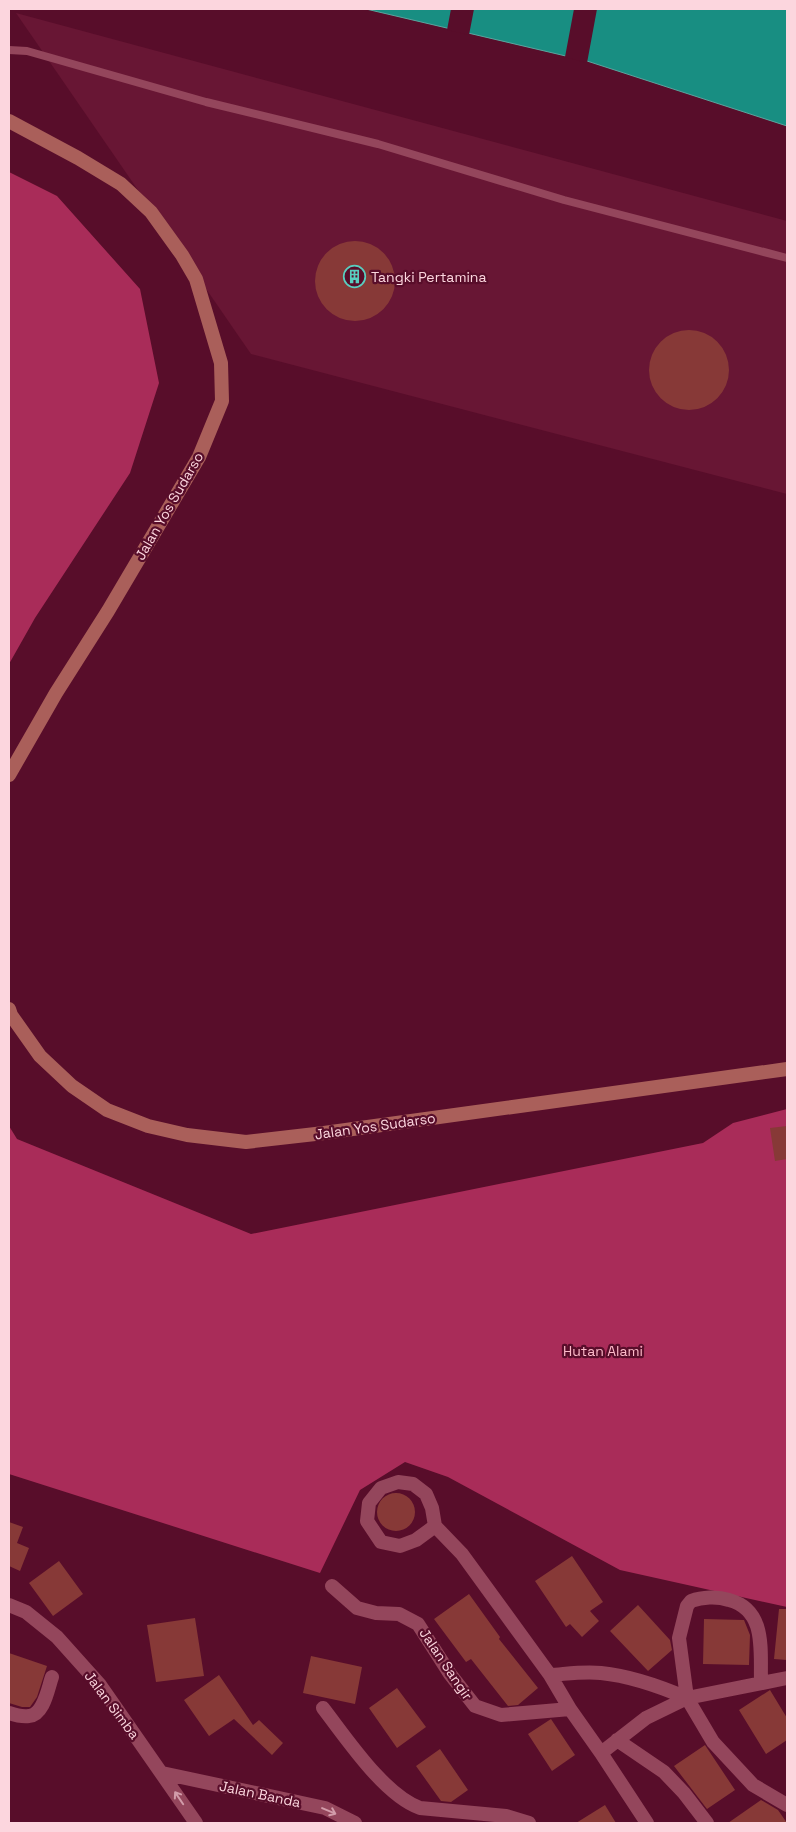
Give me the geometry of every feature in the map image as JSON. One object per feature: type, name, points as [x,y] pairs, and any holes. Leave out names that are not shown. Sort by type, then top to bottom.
[{"type":"main road","name":"Jalan Yos Sudarso","points":[[9,121],[78,158],[121,184],[151,212],[182,254],[196,280],[221,363],[222,402],[199,457],[108,611],[56,693],[9,775]]},
{"type":"main road","name":"Jalan Yos Sudarso","points":[[9,1009],[11,1015],[40,1056],[72,1086],[107,1110],[148,1126],[187,1135],[246,1142],[324,1133],[787,1069]]},
{"type":"street","points":[[435,1526],[416,1540],[400,1546],[381,1542],[368,1521],[369,1502],[381,1488],[398,1482],[413,1484],[426,1494],[432,1508],[435,1526],[462,1554],[550,1675],[570,1709],[647,1823]]},
{"type":"street","name":"Jalan Sangir","points":[[332,1586],[357,1608],[376,1613],[400,1614],[418,1624],[450,1674],[475,1706],[501,1715],[570,1709]]},
{"type":"street","points":[[761,1682],[760,1637],[755,1620],[750,1612],[743,1605],[721,1597],[691,1601],[687,1606],[679,1638],[687,1698],[712,1742],[753,1785],[787,1805]]},
{"type":"street","name":"Jalan Simba","points":[[9,1605],[26,1612],[57,1637],[100,1685],[196,1823]]},
{"type":"street","points":[[550,1675],[599,1672],[661,1687],[687,1698]]},
{"type":"street","points":[[9,1713],[34,1715],[44,1700],[52,1677]]},
{"type":"street","points":[[601,1753],[646,1718],[687,1698],[787,1678]]},
{"type":"street","points":[[322,1708],[379,1778],[407,1804],[420,1808],[506,1816],[529,1823]]},
{"type":"street","points":[[617,1740],[664,1772],[684,1793],[707,1823]]},
{"type":"street","name":"Jalan Banda","points":[[162,1773],[325,1808],[355,1823]]},
{"type":"lane","points":[[9,50],[27,51],[206,102],[378,144],[564,200],[787,258]]},
{"type":"shaded area","points":[[366,9],[787,9],[787,126],[587,61]]},
{"type":"shaded area","points":[[16,13],[787,221],[787,494],[251,354]]},
{"type":"green space","points":[[9,172],[57,196],[140,289],[159,383],[130,473],[35,618],[9,664]]},
{"type":"green space","name":"Hutan Alami","points":[[787,1109],[787,1607],[620,1570],[448,1477],[405,1462],[360,1490],[320,1573],[9,1474],[9,1126],[17,1139],[251,1234],[703,1143],[733,1123]]},
{"type":"pier","points":[[451,9],[474,9],[469,35],[447,30]]},
{"type":"pier","points":[[574,9],[597,9],[587,63],[565,57]]},
{"type":"building","name":"Tangki Pertamina","points":[[355,241],[370,244],[383,253],[392,266],[395,281],[392,296],[383,309],[370,318],[355,321],[340,318],[327,309],[318,296],[315,281],[318,266],[327,253],[340,244]]},
{"type":"building","points":[[689,330],[704,333],[717,342],[726,355],[729,370],[726,385],[717,398],[704,407],[689,410],[674,407],[661,398],[652,385],[649,370],[652,355],[661,342],[674,333]]},
{"type":"building","points":[[787,1126],[787,1159],[775,1161],[770,1128]]},
{"type":"building","points":[[396,1493],[409,1499],[415,1512],[409,1525],[396,1531],[383,1525],[377,1512],[383,1499]]},
{"type":"building","points":[[9,1522],[23,1527],[17,1543],[29,1548],[20,1571],[9,1566]]},
{"type":"building","points":[[572,1556],[603,1602],[590,1611],[599,1621],[582,1637],[570,1624],[566,1627],[535,1581]]},
{"type":"building","points":[[59,1561],[83,1594],[53,1616],[29,1583]]},
{"type":"building","points":[[469,1594],[500,1637],[499,1639],[538,1688],[518,1705],[508,1706],[471,1659],[466,1662],[434,1619]]},
{"type":"building","points":[[638,1605],[670,1640],[672,1650],[648,1671],[610,1631]]},
{"type":"building","points":[[779,1609],[787,1609],[787,1660],[774,1659]]},
{"type":"building","points":[[195,1618],[204,1676],[156,1682],[147,1625]]},
{"type":"building","points":[[704,1619],[744,1620],[750,1635],[749,1665],[703,1664]]},
{"type":"building","points":[[9,1653],[47,1666],[37,1697],[30,1707],[9,1703]]},
{"type":"building","points":[[311,1656],[362,1667],[355,1704],[303,1693]]},
{"type":"building","points":[[219,1675],[253,1725],[259,1720],[283,1743],[272,1755],[234,1719],[209,1736],[184,1700]]},
{"type":"building","points":[[397,1688],[426,1727],[397,1748],[369,1708]]},
{"type":"building","points":[[770,1690],[787,1718],[787,1740],[766,1754],[739,1710]]},
{"type":"building","points":[[551,1719],[575,1755],[552,1771],[528,1734]]},
{"type":"building","points":[[705,1745],[735,1790],[707,1809],[674,1766]]},
{"type":"building","points":[[440,1749],[468,1790],[451,1802],[441,1801],[416,1766]]},
{"type":"building","points":[[761,1800],[778,1810],[787,1823],[728,1823]]},
{"type":"building","points":[[605,1805],[616,1823],[576,1823]]},
{"type":"place","name":"Tangki Pertamina","points":[[355,277]]}]
